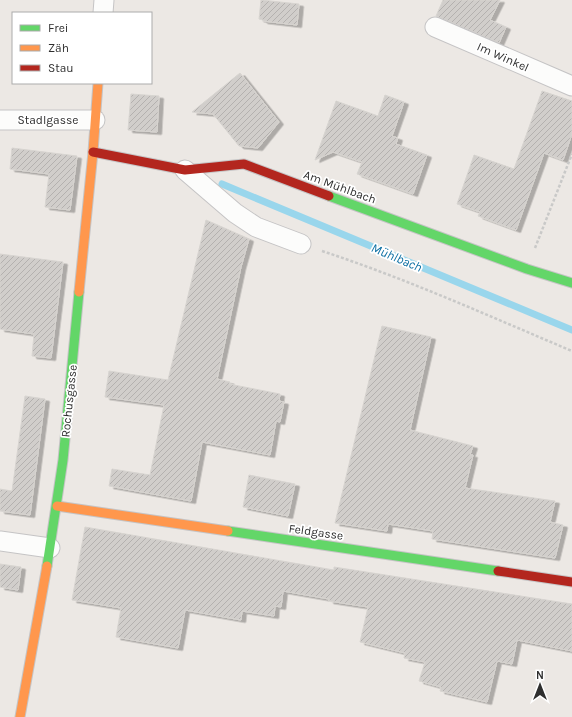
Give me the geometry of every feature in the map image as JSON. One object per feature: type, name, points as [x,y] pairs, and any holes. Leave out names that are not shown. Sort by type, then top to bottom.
[{"type":"street","points":[[103,12],[104,0]]},
{"type":"street","name":"Im Winkel","points":[[435,27],[572,86]]},
{"type":"street","name":"Rochusgasse","points":[[20,717],[50,548],[63,460],[93,152],[98,84]]},
{"type":"street","name":"Stadlgasse","points":[[0,120],[95,120]]},
{"type":"street","name":"Am Mühlbach","points":[[93,152],[185,170],[244,164],[527,269],[572,283]]},
{"type":"street","points":[[185,170],[235,213],[256,227],[301,244]]},
{"type":"street","name":"Feldgasse","points":[[57,506],[572,582]]},
{"type":"street","points":[[0,541],[50,548]]},
{"type":"path","points":[[527,269],[572,154]]},
{"type":"path","points":[[301,244],[402,279],[572,350]]},
{"type":"building","points":[[261,0],[299,4],[297,25],[263,21],[259,19]]},
{"type":"building","points":[[443,0],[500,0],[490,20],[506,27],[499,43],[436,16]]},
{"type":"building","points":[[240,73],[279,122],[258,148],[239,146],[213,114],[192,112]]},
{"type":"building","points":[[542,91],[572,101],[572,134],[563,160],[544,153],[516,230],[478,216],[480,212],[457,204],[474,155],[514,169]]},
{"type":"building","points":[[131,94],[159,96],[157,132],[128,130]]},
{"type":"building","points":[[385,95],[404,102],[392,136],[398,138],[396,144],[427,155],[413,194],[357,174],[362,162],[333,152],[315,160],[336,101],[378,116]]},
{"type":"building","points":[[12,148],[77,156],[70,210],[45,207],[49,174],[10,169]]},
{"type":"building","points":[[206,220],[249,239],[241,267],[217,379],[230,382],[229,384],[280,394],[279,401],[284,402],[280,422],[276,421],[270,455],[202,442],[191,501],[109,486],[112,469],[150,475],[164,405],[105,397],[109,371],[168,380]]},
{"type":"building","points":[[0,254],[63,262],[51,358],[32,356],[34,334],[0,329]]},
{"type":"building","points":[[382,326],[431,337],[410,430],[473,446],[470,455],[473,455],[465,488],[555,501],[550,522],[563,525],[555,558],[432,539],[433,531],[388,524],[387,531],[335,523]]},
{"type":"building","points":[[25,396],[45,399],[30,515],[0,511],[0,489],[12,491]]},
{"type":"building","points":[[249,475],[295,484],[288,516],[243,507]]},
{"type":"building","points":[[85,527],[334,570],[334,567],[572,604],[572,651],[517,640],[512,664],[497,661],[487,702],[440,691],[441,687],[419,681],[425,662],[404,658],[405,653],[360,642],[368,607],[329,601],[329,599],[283,591],[281,607],[275,606],[274,616],[242,611],[241,620],[185,610],[178,648],[116,637],[121,608],[72,600]]},
{"type":"building","points":[[0,564],[21,567],[18,590],[0,587]]},
{"type":"waterway","name":"Mühlbach","points":[[222,184],[572,330]]},
{"type":"traffic: fast","points":[[329,196],[527,269],[572,283]]},
{"type":"traffic: fast","points":[[47,566],[63,460],[79,292]]},
{"type":"traffic: fast","points":[[228,531],[498,571]]},
{"type":"traffic: slow","points":[[79,292],[93,152],[98,84]]},
{"type":"traffic: slow","points":[[57,506],[228,531]]},
{"type":"traffic: slow","points":[[20,717],[47,566]]},
{"type":"traffic: jam","points":[[93,152],[185,170],[244,164],[329,196]]},
{"type":"traffic: jam","points":[[498,571],[572,582]]}]
